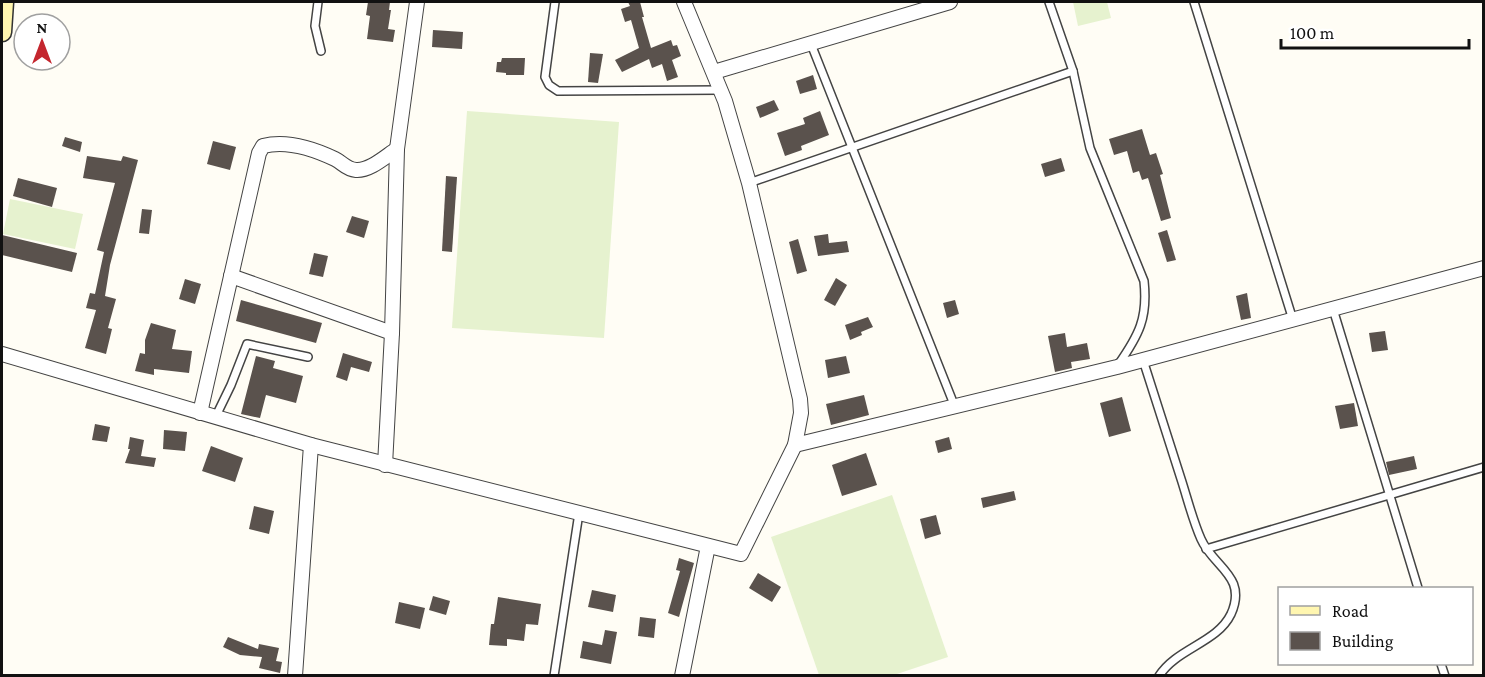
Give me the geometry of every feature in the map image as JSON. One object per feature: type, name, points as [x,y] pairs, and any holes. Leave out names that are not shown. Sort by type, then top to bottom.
[{"type":"street","points":[[2,32],[4,2]]},
{"type":"street","points":[[385,465],[392,333],[397,149],[417,2]]},
{"type":"street","points":[[2,354],[311,445],[741,554],[795,445],[801,413],[800,399],[749,183],[721,90],[684,2]]},
{"type":"street","points":[[714,72],[950,2]]},
{"type":"street","points":[[200,414],[259,153],[263,146],[274,143],[306,148],[338,160],[346,167],[356,170],[366,168],[397,149]]},
{"type":"street","points":[[795,445],[1117,367],[1484,268]]},
{"type":"street","points":[[231,276],[392,333]]},
{"type":"street","points":[[295,675],[311,445]]},
{"type":"street","points":[[682,675],[708,546]]},
{"type":"lane","points":[[318,2],[315,26],[321,51]]},
{"type":"lane","points":[[555,2],[545,77],[549,85],[558,91],[721,90]]},
{"type":"lane","points":[[1049,2],[1073,71],[1090,148],[1144,281],[1146,301],[1143,321],[1134,342],[1117,367]]},
{"type":"lane","points":[[1194,2],[1293,320]]},
{"type":"lane","points":[[810,43],[954,407]]},
{"type":"lane","points":[[749,183],[1073,71]]},
{"type":"lane","points":[[1333,309],[1418,587]]},
{"type":"lane","points":[[215,418],[247,344],[308,357]]},
{"type":"lane","points":[[1143,360],[1201,540],[1232,580],[1235,598],[1230,616],[1215,633],[1182,652],[1163,668],[1159,675]]},
{"type":"lane","points":[[1206,549],[1484,466]]},
{"type":"lane","points":[[554,675],[579,513]]},
{"type":"green space","points":[[1073,2],[1107,2],[1111,18],[1078,26]]},
{"type":"green space","points":[[467,111],[619,122],[604,338],[452,328]]},
{"type":"green space","points":[[10,199],[83,214],[75,249],[3,234]]},
{"type":"green space","points":[[892,495],[948,657],[894,675],[819,675],[771,537]]},
{"type":"building","points":[[368,2],[390,2],[388,29],[395,30],[393,42],[367,39],[370,16],[366,15]]},
{"type":"building","points":[[628,2],[640,2],[651,48],[671,40],[673,46],[677,45],[681,56],[672,60],[678,77],[667,81],[662,64],[652,68],[649,59],[622,72],[615,60],[639,48],[631,20],[625,22],[621,9],[630,6]]},
{"type":"building","points":[[433,30],[463,32],[462,49],[432,47]]},
{"type":"building","points":[[590,53],[603,54],[598,83],[588,82]]},
{"type":"building","points":[[502,58],[525,58],[524,75],[506,75],[506,73],[496,72],[497,62],[501,62]]},
{"type":"building","points":[[813,75],[817,89],[800,94],[796,81]]},
{"type":"building","points":[[774,100],[779,110],[760,118],[756,107]]},
{"type":"building","points":[[820,111],[829,135],[801,146],[802,150],[785,156],[777,133],[805,124],[803,118]]},
{"type":"building","points":[[1142,129],[1150,155],[1156,153],[1163,174],[1160,175],[1171,218],[1161,221],[1148,178],[1142,180],[1139,171],[1133,173],[1127,151],[1114,155],[1109,139]]},
{"type":"building","points":[[65,137],[82,142],[80,152],[62,146]]},
{"type":"building","points":[[213,141],[236,147],[230,170],[207,164]]},
{"type":"building","points":[[87,156],[121,161],[123,156],[138,160],[110,265],[105,296],[116,299],[108,328],[112,329],[106,354],[85,348],[96,310],[86,308],[90,293],[95,294],[104,252],[97,250],[115,183],[83,178]]},
{"type":"building","points":[[1061,158],[1065,171],[1045,177],[1041,164]]},
{"type":"building","points":[[446,176],[457,177],[452,252],[442,251]]},
{"type":"building","points":[[18,178],[57,188],[52,207],[13,196]]},
{"type":"building","points":[[142,209],[152,210],[149,234],[139,233]]},
{"type":"building","points":[[352,216],[369,221],[364,238],[346,232]]},
{"type":"building","points":[[1167,230],[1176,260],[1167,262],[1158,233]]},
{"type":"building","points":[[828,234],[829,243],[847,241],[849,252],[818,256],[814,236]]},
{"type":"building","points":[[2,235],[77,253],[72,272],[2,255]]},
{"type":"building","points":[[798,239],[807,271],[797,274],[789,242]]},
{"type":"building","points":[[314,253],[328,256],[323,277],[309,274]]},
{"type":"building","points":[[836,278],[847,285],[835,306],[824,300]]},
{"type":"building","points":[[185,279],[201,284],[195,304],[179,299]]},
{"type":"building","points":[[1247,293],[1251,318],[1241,320],[1236,296]]},
{"type":"building","points":[[241,300],[322,323],[316,343],[236,321]]},
{"type":"building","points":[[955,300],[959,314],[947,318],[943,303]]},
{"type":"building","points":[[868,317],[873,327],[850,340],[845,325]]},
{"type":"building","points":[[151,323],[176,330],[172,349],[192,351],[189,373],[154,369],[154,375],[135,371],[140,353],[145,354],[145,340]]},
{"type":"building","points":[[1385,331],[1388,350],[1372,352],[1369,333]]},
{"type":"building","points":[[1065,333],[1067,347],[1087,343],[1090,359],[1071,362],[1072,368],[1055,372],[1048,336]]},
{"type":"building","points":[[343,353],[372,362],[369,372],[351,367],[347,381],[336,377]]},
{"type":"building","points":[[256,356],[275,361],[273,368],[303,376],[296,403],[266,395],[260,418],[241,414]]},
{"type":"building","points":[[846,356],[850,373],[828,378],[825,360]]},
{"type":"building","points":[[864,395],[869,415],[831,425],[826,404]]},
{"type":"building","points":[[1122,397],[1131,431],[1109,437],[1100,403]]},
{"type":"building","points":[[1354,403],[1358,426],[1340,429],[1335,406]]},
{"type":"building","points":[[95,424],[110,427],[107,442],[92,440]]},
{"type":"building","points":[[164,430],[187,432],[185,451],[163,449]]},
{"type":"building","points":[[130,437],[144,440],[141,456],[156,458],[154,467],[125,463],[130,449],[128,449]]},
{"type":"building","points":[[949,437],[952,449],[938,453],[935,441]]},
{"type":"building","points":[[211,446],[243,458],[235,482],[202,471]]},
{"type":"building","points":[[866,453],[877,485],[842,496],[832,465]]},
{"type":"building","points":[[1414,456],[1417,469],[1389,475],[1386,462]]},
{"type":"building","points":[[1014,491],[1016,500],[983,508],[981,498]]},
{"type":"building","points":[[254,506],[274,511],[269,534],[249,529]]},
{"type":"building","points":[[936,515],[941,534],[925,539],[920,519]]},
{"type":"building","points":[[679,558],[694,563],[679,617],[668,613],[680,571],[676,570]]},
{"type":"building","points":[[758,573],[781,587],[772,602],[749,588]]},
{"type":"building","points":[[592,590],[616,595],[613,612],[588,607]]},
{"type":"building","points":[[433,596],[450,601],[446,615],[429,610]]},
{"type":"building","points":[[498,597],[541,604],[538,625],[526,624],[524,641],[507,639],[507,646],[489,645],[491,624],[494,624]]},
{"type":"building","points":[[399,602],[425,608],[420,629],[395,623]]},
{"type":"building","points":[[640,617],[656,619],[654,638],[638,636]]},
{"type":"building","points":[[605,630],[617,632],[611,664],[580,658],[583,641],[602,645]]},
{"type":"building","points":[[228,637],[258,649],[259,644],[279,648],[276,661],[282,662],[280,673],[259,668],[262,657],[240,655],[223,647]]}]
